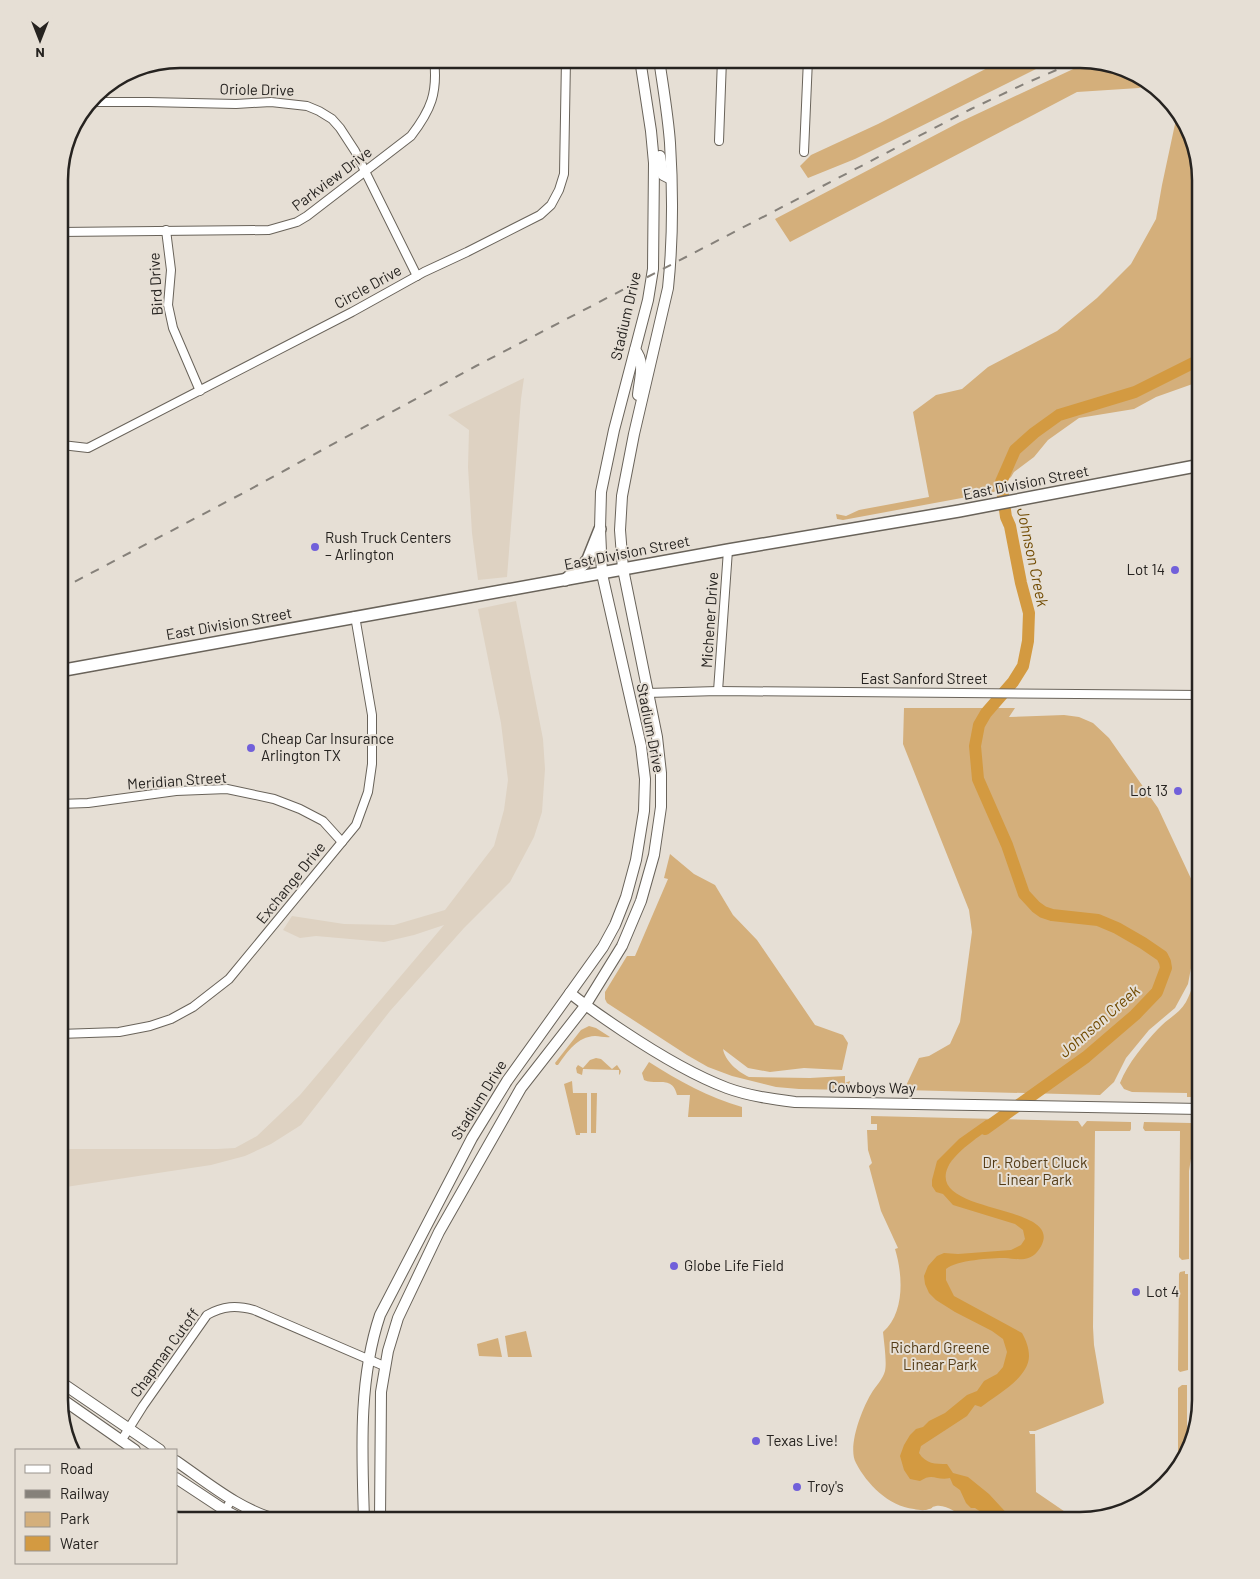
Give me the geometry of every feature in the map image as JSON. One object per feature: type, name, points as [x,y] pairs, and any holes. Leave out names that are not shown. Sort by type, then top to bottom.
[{"type":"main road","name":"Stadium Drive","points":[[364,1512],[362,1432],[372,1339],[380,1315],[472,1138],[507,1081],[594,960],[615,924],[626,897],[642,832],[645,779],[641,746],[602,574],[600,530],[601,492],[614,430],[648,300],[653,269],[654,163],[641,68]]},
{"type":"main road","name":"Stadium Drive","points":[[380,1512],[381,1392],[384,1366],[398,1318],[439,1232],[521,1088],[585,1006],[622,946],[641,901],[654,855],[660,807],[661,773],[657,737],[623,570],[620,530],[622,496],[637,420],[668,288],[671,265],[670,142],[660,68]]},
{"type":"main road","points":[[648,110],[655,132],[660,168],[663,175],[671,179]]},
{"type":"main road","points":[[635,350],[638,353],[641,366],[638,386],[637,420]]},
{"type":"main road","name":"East Division Street","points":[[68,669],[355,616],[959,511],[1192,468]]},
{"type":"main road","points":[[564,580],[588,559],[600,530]]},
{"type":"main road","points":[[642,832],[657,835]]},
{"type":"main road","name":"Cowboys Way","points":[[570,993],[585,1006],[652,1050],[706,1079],[729,1088],[766,1098],[795,1102],[1192,1109]]},
{"type":"main road","points":[[427,1226],[439,1232]]},
{"type":"main road","points":[[68,1387],[159,1449]]},
{"type":"main road","points":[[68,1403],[134,1449]]},
{"type":"main road","points":[[178,1462],[232,1499],[258,1512]]},
{"type":"main road","points":[[178,1479],[226,1511]]},
{"type":"street","name":"Parkview Drive","points":[[68,232],[269,230],[286,226],[307,216],[411,136],[423,120],[434,95],[434,68]]},
{"type":"street","name":"Circle Drive","points":[[68,447],[88,448],[352,312],[417,276],[540,215],[551,205],[559,190],[564,174],[566,68]]},
{"type":"street","points":[[719,141],[722,68]]},
{"type":"street","points":[[804,152],[808,68]]},
{"type":"street","name":"Oriole Drive","points":[[98,102],[236,104],[271,102],[307,106],[319,111],[332,119],[355,151],[417,276]]},
{"type":"street","name":"Bird Drive","points":[[166,230],[171,270],[168,305],[173,328],[200,391]]},
{"type":"street","name":"Michener Drive","points":[[718,692],[728,550]]},
{"type":"street","name":"Exchange Drive","points":[[68,1034],[119,1032],[160,1024],[193,1007],[229,979],[356,825],[368,792],[372,764],[372,715],[355,616]]},
{"type":"street","name":"East Sanford Street","points":[[647,693],[1192,695]]},
{"type":"street","name":"Meridian Street","points":[[68,804],[88,803],[176,791],[227,789],[274,799],[300,809],[323,821],[342,842]]},
{"type":"street","name":"Chapman Cutoff","points":[[121,1441],[207,1314],[218,1309],[240,1306],[254,1310],[384,1366]]},
{"type":"street","points":[[226,1511],[232,1499]]},
{"type":"shaded area","points":[[524,378],[507,577],[478,580],[472,533],[468,467],[469,430],[448,415]]},
{"type":"shaded area","points":[[516,601],[543,739],[545,769],[542,812],[534,837],[510,882],[464,928],[390,1011],[301,1125],[271,1144],[245,1156],[211,1165],[68,1187],[68,1149],[235,1148],[257,1136],[300,1095],[444,925],[384,942],[316,936],[300,938],[283,930],[292,916],[344,924],[394,925],[445,910],[494,846],[504,810],[508,780],[501,723],[478,609]]},
{"type":"green space","points":[[987,68],[1038,68],[855,159],[808,178],[800,166],[811,155],[878,124]]},
{"type":"green space","points":[[1075,68],[1116,73],[1142,87],[1077,92],[790,242],[775,219],[960,122]]},
{"type":"green space","points":[[1176,120],[1187,144],[1192,165],[1192,384],[1156,397],[1134,409],[1079,418],[1048,440],[1034,457],[1014,472],[994,492],[843,520],[837,519],[836,514],[846,516],[859,510],[929,497],[913,412],[936,395],[962,389],[988,367],[1057,331],[1097,298],[1131,264],[1156,219]]},
{"type":"green space","points":[[904,708],[1015,708],[1009,717],[1064,715],[1079,717],[1093,723],[1109,738],[1158,808],[1192,881],[1192,967],[1188,984],[1175,1008],[1149,1030],[1126,1058],[1114,1082],[1100,1095],[904,1090],[919,1058],[929,1056],[950,1044],[960,1022],[972,932],[969,910],[903,744]]},
{"type":"green space","points":[[670,854],[694,874],[715,885],[733,915],[757,940],[815,1025],[843,1035],[848,1043],[842,1070],[804,1068],[770,1072],[748,1068],[723,1049],[729,1062],[749,1077],[810,1078],[845,1076],[845,1083],[850,1081],[848,1090],[776,1087],[732,1076],[708,1067],[687,1055],[607,1003],[605,992],[627,956],[635,956],[668,879],[664,878]]},
{"type":"green space","points":[[1192,989],[1192,1097],[1187,1097],[1187,1093],[1132,1092],[1124,1089],[1120,1083],[1127,1068],[1158,1029],[1180,1010]]},
{"type":"green space","points":[[589,1026],[610,1037],[595,1036],[583,1039],[556,1065],[555,1063],[581,1030]]},
{"type":"green space","points":[[601,1059],[612,1069],[617,1065],[621,1071],[620,1074],[619,1070],[583,1069],[582,1075],[577,1073],[576,1068],[578,1065],[583,1068],[590,1060]]},
{"type":"green space","points":[[649,1062],[694,1088],[742,1107],[742,1117],[688,1117],[690,1095],[677,1095],[672,1085],[668,1083],[644,1080],[642,1073]]},
{"type":"green space","points":[[572,1081],[573,1093],[587,1093],[587,1133],[580,1133],[580,1135],[576,1135],[564,1084]]},
{"type":"green space","points":[[591,1093],[597,1093],[596,1133],[591,1133]]},
{"type":"green space","points":[[871,1116],[1078,1121],[1082,1127],[1087,1121],[1131,1122],[1130,1131],[1095,1131],[1093,1327],[1094,1345],[1104,1403],[1035,1431],[1029,1431],[1030,1434],[1035,1434],[1036,1492],[1065,1512],[956,1512],[944,1506],[936,1506],[924,1510],[904,1507],[879,1493],[866,1479],[856,1463],[853,1448],[854,1438],[867,1401],[885,1371],[886,1358],[883,1332],[890,1324],[899,1304],[901,1282],[895,1249],[898,1248],[881,1211],[869,1166],[872,1163],[868,1150],[867,1130],[877,1130],[877,1124],[871,1124]]},
{"type":"green space","points":[[1144,1122],[1192,1124],[1192,1152],[1189,1171],[1189,1259],[1182,1260],[1179,1257],[1180,1131],[1145,1131],[1143,1128]]},
{"type":"green space","points":[[1185,1271],[1185,1274],[1188,1274],[1188,1370],[1180,1372],[1178,1370],[1179,1274]]},
{"type":"green space","points":[[526,1331],[532,1357],[508,1357],[505,1336]]},
{"type":"green space","points":[[498,1338],[502,1357],[479,1356],[477,1344]]},
{"type":"green space","points":[[1182,1385],[1187,1385],[1187,1435],[1178,1455],[1178,1388]]},
{"type":"water","points":[[986,1120],[1002,1120],[958,1154],[948,1167],[947,1183],[958,1194],[977,1203],[1020,1216],[1037,1225],[1044,1236],[1037,1252],[1030,1257],[1022,1259],[983,1259],[958,1263],[946,1269],[946,1280],[954,1296],[1022,1333],[1028,1350],[1028,1364],[1024,1372],[1011,1385],[981,1407],[975,1405],[967,1416],[921,1446],[919,1453],[928,1461],[947,1464],[953,1473],[968,1477],[989,1494],[1006,1512],[981,1512],[971,1508],[966,1503],[960,1490],[953,1485],[950,1478],[928,1477],[920,1481],[910,1479],[904,1470],[900,1456],[904,1445],[916,1429],[923,1427],[929,1421],[945,1413],[967,1395],[977,1391],[984,1381],[997,1374],[1003,1367],[1007,1352],[1003,1339],[936,1300],[929,1293],[925,1284],[924,1276],[928,1266],[937,1256],[944,1253],[958,1254],[1011,1250],[1021,1245],[1025,1239],[1023,1230],[1015,1224],[953,1205],[943,1194],[936,1192],[932,1186],[937,1161],[959,1139]]},
{"type":"waterway","name":"Johnson Creek","points":[[985,1129],[1086,1057],[1135,1015],[1157,992],[1166,968],[1162,956],[1117,928],[1098,920],[1052,915],[1036,907],[1024,894],[1007,845],[978,779],[975,746],[979,725],[986,713],[1013,682],[1023,666],[1028,641],[1029,613],[1010,526],[1006,517],[1001,482],[1015,450],[1059,415],[1135,392],[1192,364]]},
{"type":"railway","points":[[68,585],[247,491],[476,366],[971,109],[1061,68]]},
{"type":"place","name":"Rush Truck Centers – Arlington","points":[[315,547]]},
{"type":"place","name":"Lot 14","points":[[1175,570]]},
{"type":"place","name":"Cheap Car Insurance Arlington TX","points":[[251,748]]},
{"type":"place","name":"Lot 13","points":[[1178,791]]},
{"type":"place","name":"Globe Life Field","points":[[674,1266]]},
{"type":"place","name":"Lot 4","points":[[1136,1292]]},
{"type":"place","name":"Texas Live!","points":[[756,1441]]},
{"type":"place","name":"Troy's","points":[[797,1487]]},
{"type":"park label","name":"Dr. Robert Cluck Linear Park","points":[[1035,1172]]},
{"type":"park label","name":"Richard Greene Linear Park","points":[[940,1356]]}]
